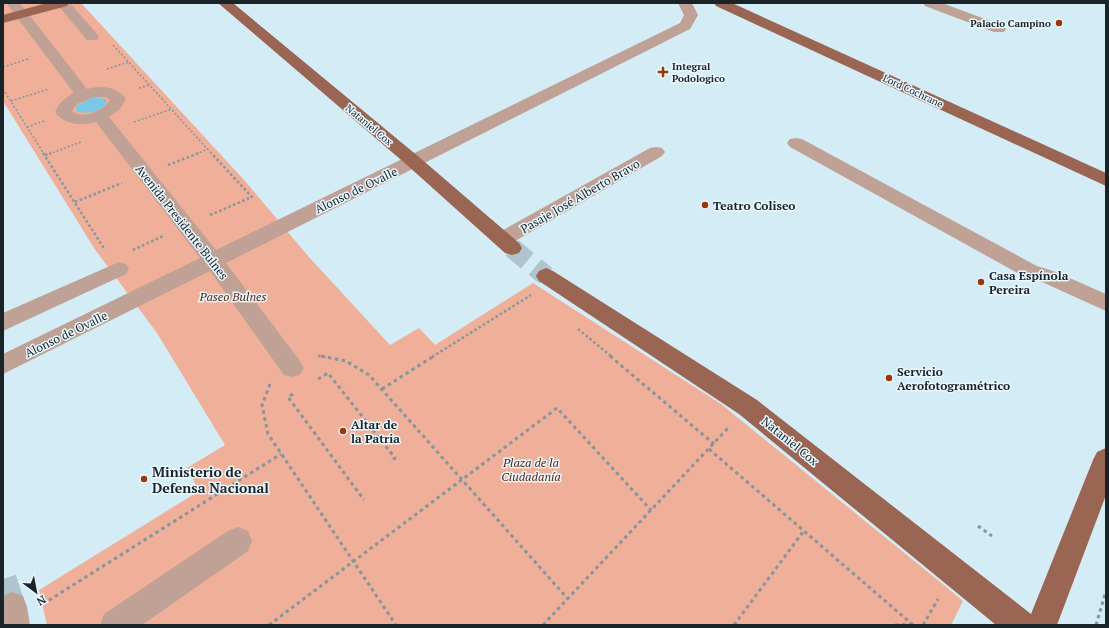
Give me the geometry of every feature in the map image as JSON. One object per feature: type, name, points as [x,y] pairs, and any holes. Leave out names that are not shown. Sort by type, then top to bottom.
[{"type":"main road","points":[[3,19],[17,9],[63,3]]},
{"type":"main road","name":"Nataniel Cox","points":[[225,3],[413,161],[507,244]]},
{"type":"main road","name":"Lord Cochrane","points":[[721,3],[1106,180]]},
{"type":"main road","name":"Nataniel Cox","points":[[540,284],[748,407],[1020,625]]},
{"type":"main road","points":[[1042,625],[1106,460]]},
{"type":"street","points":[[63,3],[92,37]]},
{"type":"street","name":"Alonso de Ovalle","points":[[3,365],[685,26],[691,15],[684,3]]},
{"type":"street","points":[[930,3],[999,29]]},
{"type":"street","points":[[17,9],[84,95]]},
{"type":"street","points":[[106,92],[114,94],[118,98],[116,105],[100,115],[75,119],[63,112],[65,106],[72,100],[84,95],[106,92]]},
{"type":"street","name":"Avenida Presidente Bulnes","points":[[100,115],[292,368]]},
{"type":"street","points":[[796,144],[1030,271],[1048,277],[1106,303]]},
{"type":"street","name":"Pasaje José Alberto Bravo","points":[[507,244],[656,152]]},
{"type":"street","points":[[3,323],[113,261]]},
{"type":"street","points":[[115,625],[238,541]]},
{"type":"path","points":[[110,41],[252,197]]},
{"type":"path","points":[[3,89],[113,261]]},
{"type":"path","points":[[382,389],[540,284]]},
{"type":"path","points":[[577,328],[714,444]]},
{"type":"path","points":[[314,381],[328,373],[395,458],[390,462]]},
{"type":"path","points":[[370,375],[568,599]]},
{"type":"path","points":[[295,393],[288,397],[364,500]]},
{"type":"path","points":[[269,625],[557,408],[651,510]]},
{"type":"path","points":[[543,625],[733,423]]},
{"type":"path","points":[[268,434],[396,625]]},
{"type":"path","points":[[709,449],[912,624]]},
{"type":"path","points":[[14,618],[281,454]]},
{"type":"path","points":[[978,526],[992,536]]},
{"type":"path","points":[[734,625],[804,532]]},
{"type":"path","points":[[1096,625],[1106,591]]},
{"type":"path","points":[[923,625],[941,593]]},
{"type":"path","points":[[894,625],[912,624]]},
{"type":"green space","name":"Plaza de la Ciudadanía","points":[[3,3],[81,3],[245,181],[308,256],[390,345],[419,328],[435,345],[533,283],[721,404],[945,586],[963,601],[951,625],[47,625],[39,590],[199,491],[187,468],[225,445],[157,333],[94,248],[3,101]]},
{"type":"water","points":[[93,97],[105,99],[107,101],[105,105],[93,112],[84,113],[76,111],[77,105]]},
{"type":"tunnel","points":[[512,248],[546,276]]},
{"type":"tunnel","points":[[3,579],[12,607]]},
{"type":"place","name":"Palacio Campino","points":[[1059,23]]},
{"type":"place","name":"Integral Podologico","points":[[663,72]]},
{"type":"place","name":"Teatro Coliseo","points":[[705,205]]},
{"type":"place","name":"Casa Espínola Pereira","points":[[981,282]]},
{"type":"place","name":"Servicio Aerofotogramétrico","points":[[889,378]]},
{"type":"place","name":"Altar de la Patria","points":[[343,431]]},
{"type":"place","name":"Ministerio de Defensa Nacional","points":[[144,479]]},
{"type":"park label","name":"Paseo Bulnes","points":[[233,296]]}]
